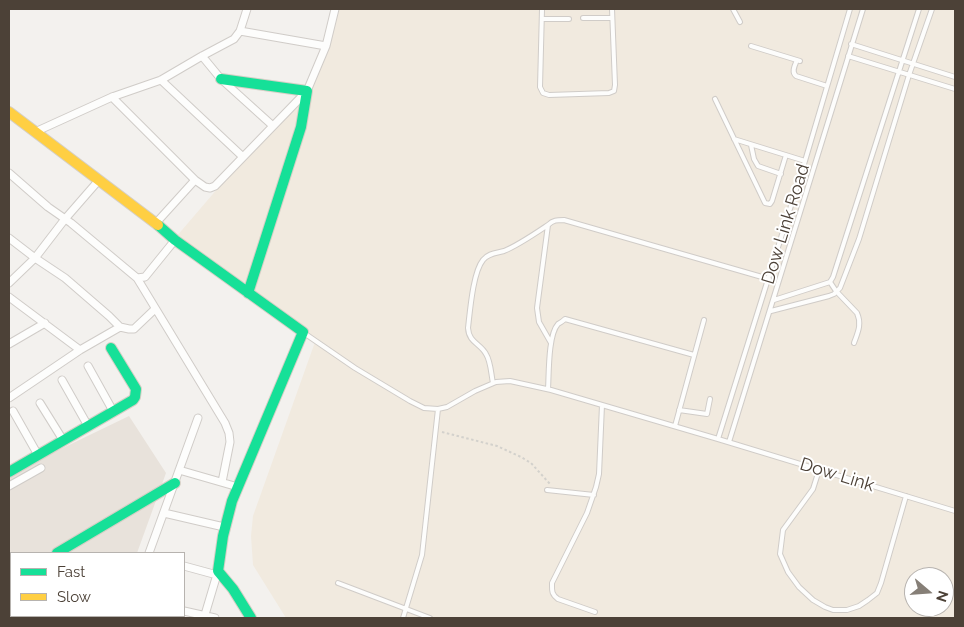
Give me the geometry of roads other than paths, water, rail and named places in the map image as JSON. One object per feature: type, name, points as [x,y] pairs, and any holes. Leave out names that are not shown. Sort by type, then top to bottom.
[{"type":"street","points":[[35,132],[112,97],[161,80],[234,39],[240,31],[247,9]]},
{"type":"street","points":[[248,293],[301,127],[307,91],[326,46],[335,9]]},
{"type":"street","points":[[240,31],[326,46]]},
{"type":"street","points":[[202,56],[221,79],[273,126]]},
{"type":"street","points":[[221,79],[307,91]]},
{"type":"street","points":[[161,80],[243,157]]},
{"type":"street","points":[[112,97],[195,180],[210,188],[215,186],[307,91]]},
{"type":"street","points":[[9,112],[156,223],[175,240],[303,332],[232,501],[220,547],[218,573],[205,617]]},
{"type":"street","points":[[9,174],[137,278],[230,433],[222,482]]},
{"type":"street","points":[[9,284],[34,258],[99,180]]},
{"type":"street","points":[[156,223],[195,180]]},
{"type":"street","points":[[9,238],[34,258],[65,278],[120,327],[134,329],[155,309]]},
{"type":"street","points":[[137,278],[146,277],[175,240]]},
{"type":"street","points":[[9,297],[80,350]]},
{"type":"street","points":[[9,344],[45,323]]},
{"type":"street","points":[[9,398],[80,350],[120,327]]},
{"type":"street","points":[[9,471],[133,400],[136,389],[111,348]]},
{"type":"street","points":[[88,366],[114,411]]},
{"type":"street","points":[[62,380],[88,426]]},
{"type":"street","points":[[40,403],[63,440]]},
{"type":"street","points":[[13,410],[38,455]]},
{"type":"street","points":[[149,552],[198,418]]},
{"type":"street","points":[[9,486],[41,468]]},
{"type":"street","points":[[179,470],[238,487]]},
{"type":"street","points":[[61,552],[175,483]]},
{"type":"street","points":[[164,513],[224,527]]},
{"type":"street","points":[[185,566],[218,573],[233,589],[251,618]]},
{"type":"street","points":[[185,611],[215,618]]},
{"type":"lane","points":[[542,9],[540,88],[543,93],[549,95],[609,93],[614,91],[612,9]]},
{"type":"lane","points":[[733,9],[740,22]]},
{"type":"lane","name":"Dow Link Road","points":[[718,439],[769,279],[850,9]]},
{"type":"lane","name":"Dow Link Road","points":[[729,442],[862,9]]},
{"type":"lane","points":[[854,343],[860,326],[859,318],[857,313],[830,282],[919,9]]},
{"type":"lane","points":[[770,311],[828,296],[842,284],[859,239],[909,75],[932,9]]},
{"type":"lane","points":[[583,18],[612,18]]},
{"type":"lane","points":[[542,19],[569,19]]},
{"type":"lane","points":[[851,44],[955,77]]},
{"type":"lane","points":[[751,46],[798,60],[793,71],[796,76],[827,86]]},
{"type":"lane","points":[[848,56],[955,89]]},
{"type":"lane","points":[[829,77],[840,82]]},
{"type":"lane","points":[[715,99],[765,203],[770,204],[772,201],[786,155]]},
{"type":"lane","points":[[734,140],[805,161]]},
{"type":"lane","points":[[751,145],[758,166],[781,174]]},
{"type":"lane","points":[[303,332],[355,368],[410,402],[424,408],[438,409],[447,407],[493,383],[486,354],[468,334],[476,273],[484,258],[506,250],[556,220],[564,220],[769,279]]},
{"type":"lane","points":[[548,226],[537,308],[539,322],[551,343]]},
{"type":"lane","name":"Dow Link Road","points":[[774,300],[830,282]]},
{"type":"lane","points":[[548,389],[551,343],[558,324],[565,319],[694,355]]},
{"type":"lane","points":[[675,426],[704,320]]},
{"type":"lane","name":"Dow Link","points":[[493,383],[510,381],[548,389],[955,511]]},
{"type":"lane","points":[[679,410],[707,414],[710,398]]},
{"type":"lane","points":[[595,612],[558,599],[554,596],[552,583],[594,495],[599,474],[602,405]]},
{"type":"lane","points":[[403,618],[422,555],[438,409]]},
{"type":"lane","points":[[819,470],[813,489],[783,530],[780,554],[788,572],[799,587],[813,600],[834,610],[847,610],[859,606],[877,593],[906,496]]},
{"type":"lane","points":[[547,490],[594,495]]},
{"type":"lane","points":[[338,583],[430,618]]}]
